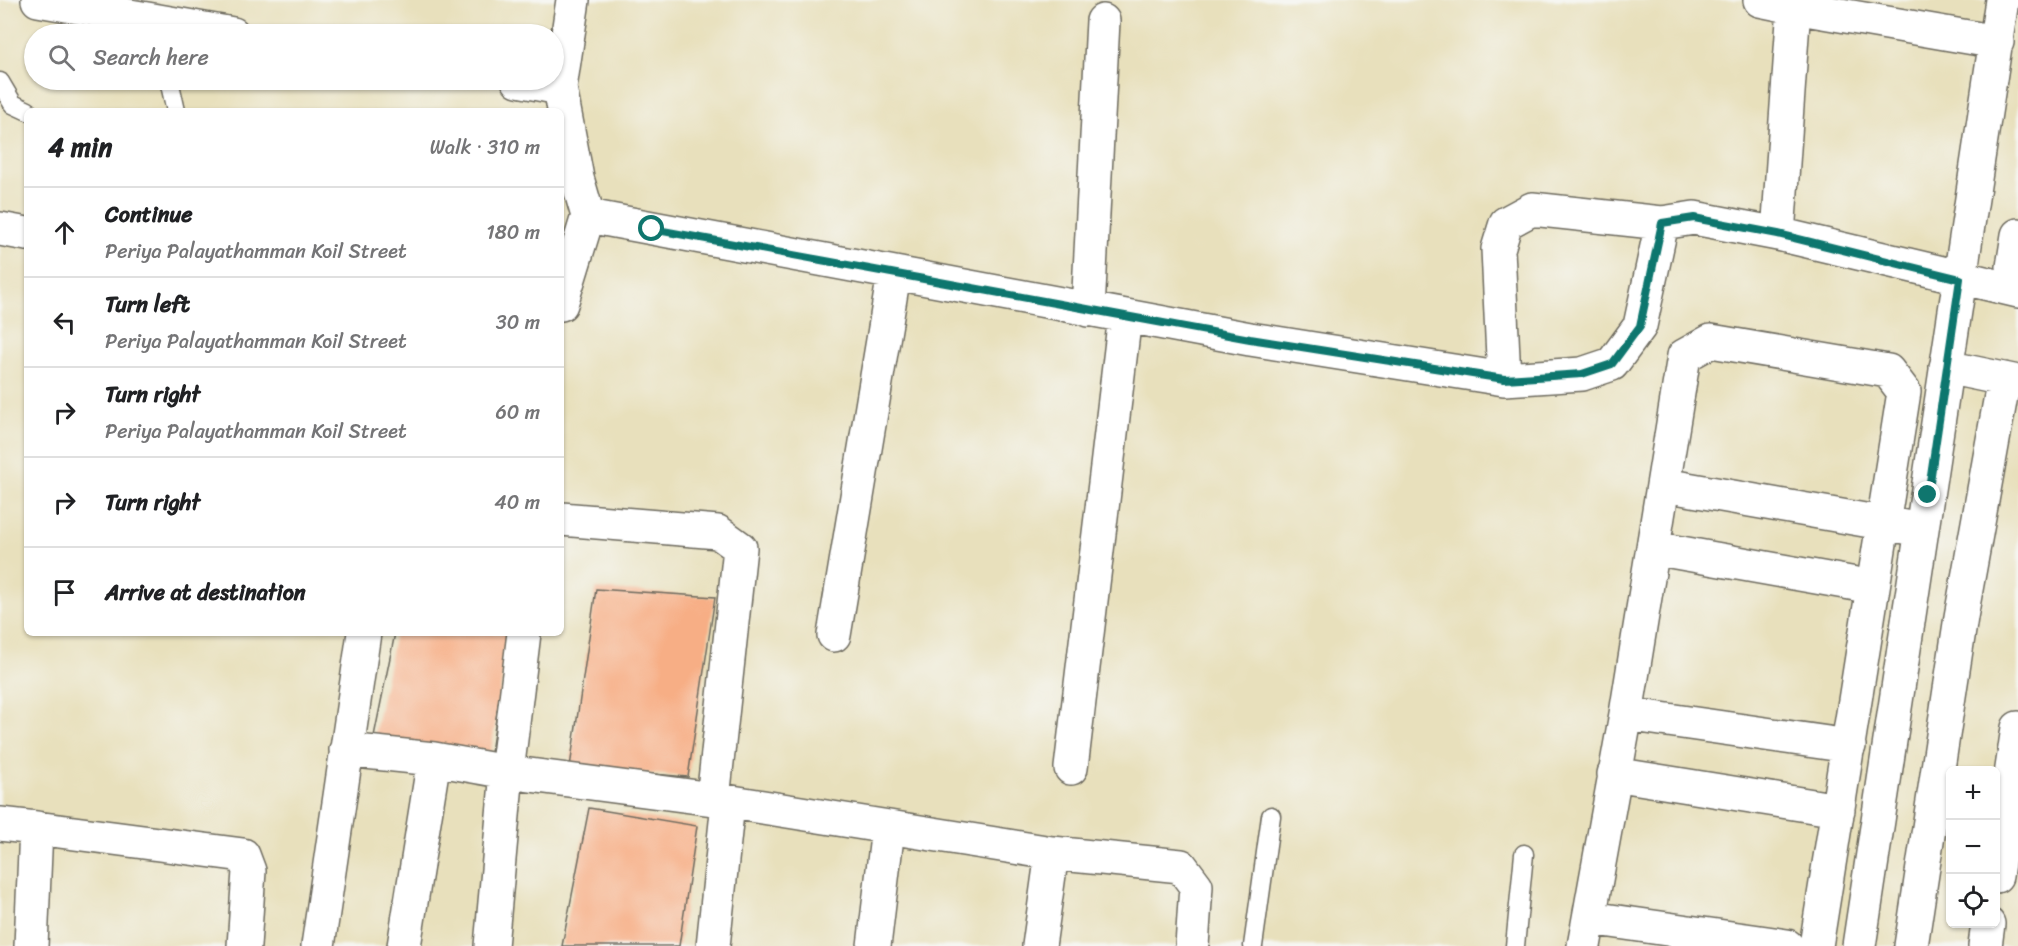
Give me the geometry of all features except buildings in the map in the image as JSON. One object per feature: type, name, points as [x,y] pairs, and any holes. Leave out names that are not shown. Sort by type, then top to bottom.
[{"type":"street","points":[[38,0],[146,24]]},
{"type":"street","points":[[564,61],[573,0]]},
{"type":"street","points":[[1760,0],[1997,42]]},
{"type":"street","points":[[1859,946],[2002,0]]},
{"type":"street","points":[[1778,234],[1794,7]]},
{"type":"street","points":[[1088,310],[1103,21]]},
{"type":"street","points":[[560,90],[564,108]]},
{"type":"street","points":[[564,109],[577,178],[588,216],[564,294]]},
{"type":"street","points":[[1504,379],[1498,249],[1506,224],[1532,209],[1662,223],[1694,218],[1962,269],[2016,276],[2018,235]]},
{"type":"street","points":[[588,216],[1250,339],[1504,379],[1582,374],[1612,364],[1640,326],[1662,223]]},
{"type":"street","points":[[0,229],[24,233]]},
{"type":"street","points":[[834,635],[894,274]]},
{"type":"street","points":[[1071,768],[1125,316]]},
{"type":"street","points":[[1787,946],[1587,932],[1626,714],[1684,356],[1711,342],[1888,371],[1904,392],[1816,946]]},
{"type":"street","points":[[1911,946],[1961,617],[2011,380],[1946,367]]},
{"type":"street","points":[[1664,485],[1922,530]]},
{"type":"street","points":[[564,519],[718,532],[740,548],[720,801],[713,946]]},
{"type":"street","points":[[1653,548],[1873,587]]},
{"type":"street","points":[[318,946],[364,636]]},
{"type":"street","points":[[491,946],[507,772],[524,636]]},
{"type":"street","points":[[1626,714],[1848,746]]},
{"type":"street","points":[[1995,874],[2018,728]]},
{"type":"street","points":[[346,750],[434,759],[507,772],[720,801],[1052,852],[1181,866],[1196,886],[1192,946]]},
{"type":"street","points":[[404,946],[434,759]]},
{"type":"street","points":[[1614,774],[1838,810]]},
{"type":"street","points":[[0,824],[243,855],[249,871],[244,946]]},
{"type":"street","points":[[32,946],[36,828]]},
{"type":"street","points":[[874,946],[888,828]]},
{"type":"street","points":[[1039,946],[1052,852]]},
{"type":"street","points":[[1985,946],[1987,928]]},
{"type":"lane","points":[[0,82],[13,104],[24,109]]},
{"type":"lane","points":[[171,90],[175,108]]},
{"type":"lane","points":[[1253,946],[1270,816]]},
{"type":"lane","points":[[1515,946],[1524,854]]},
{"type":"route","points":[[652,229],[1250,339],[1504,379],[1582,374],[1612,364],[1640,326],[1662,223],[1694,218],[1778,234],[1960,279],[1928,495]]}]
